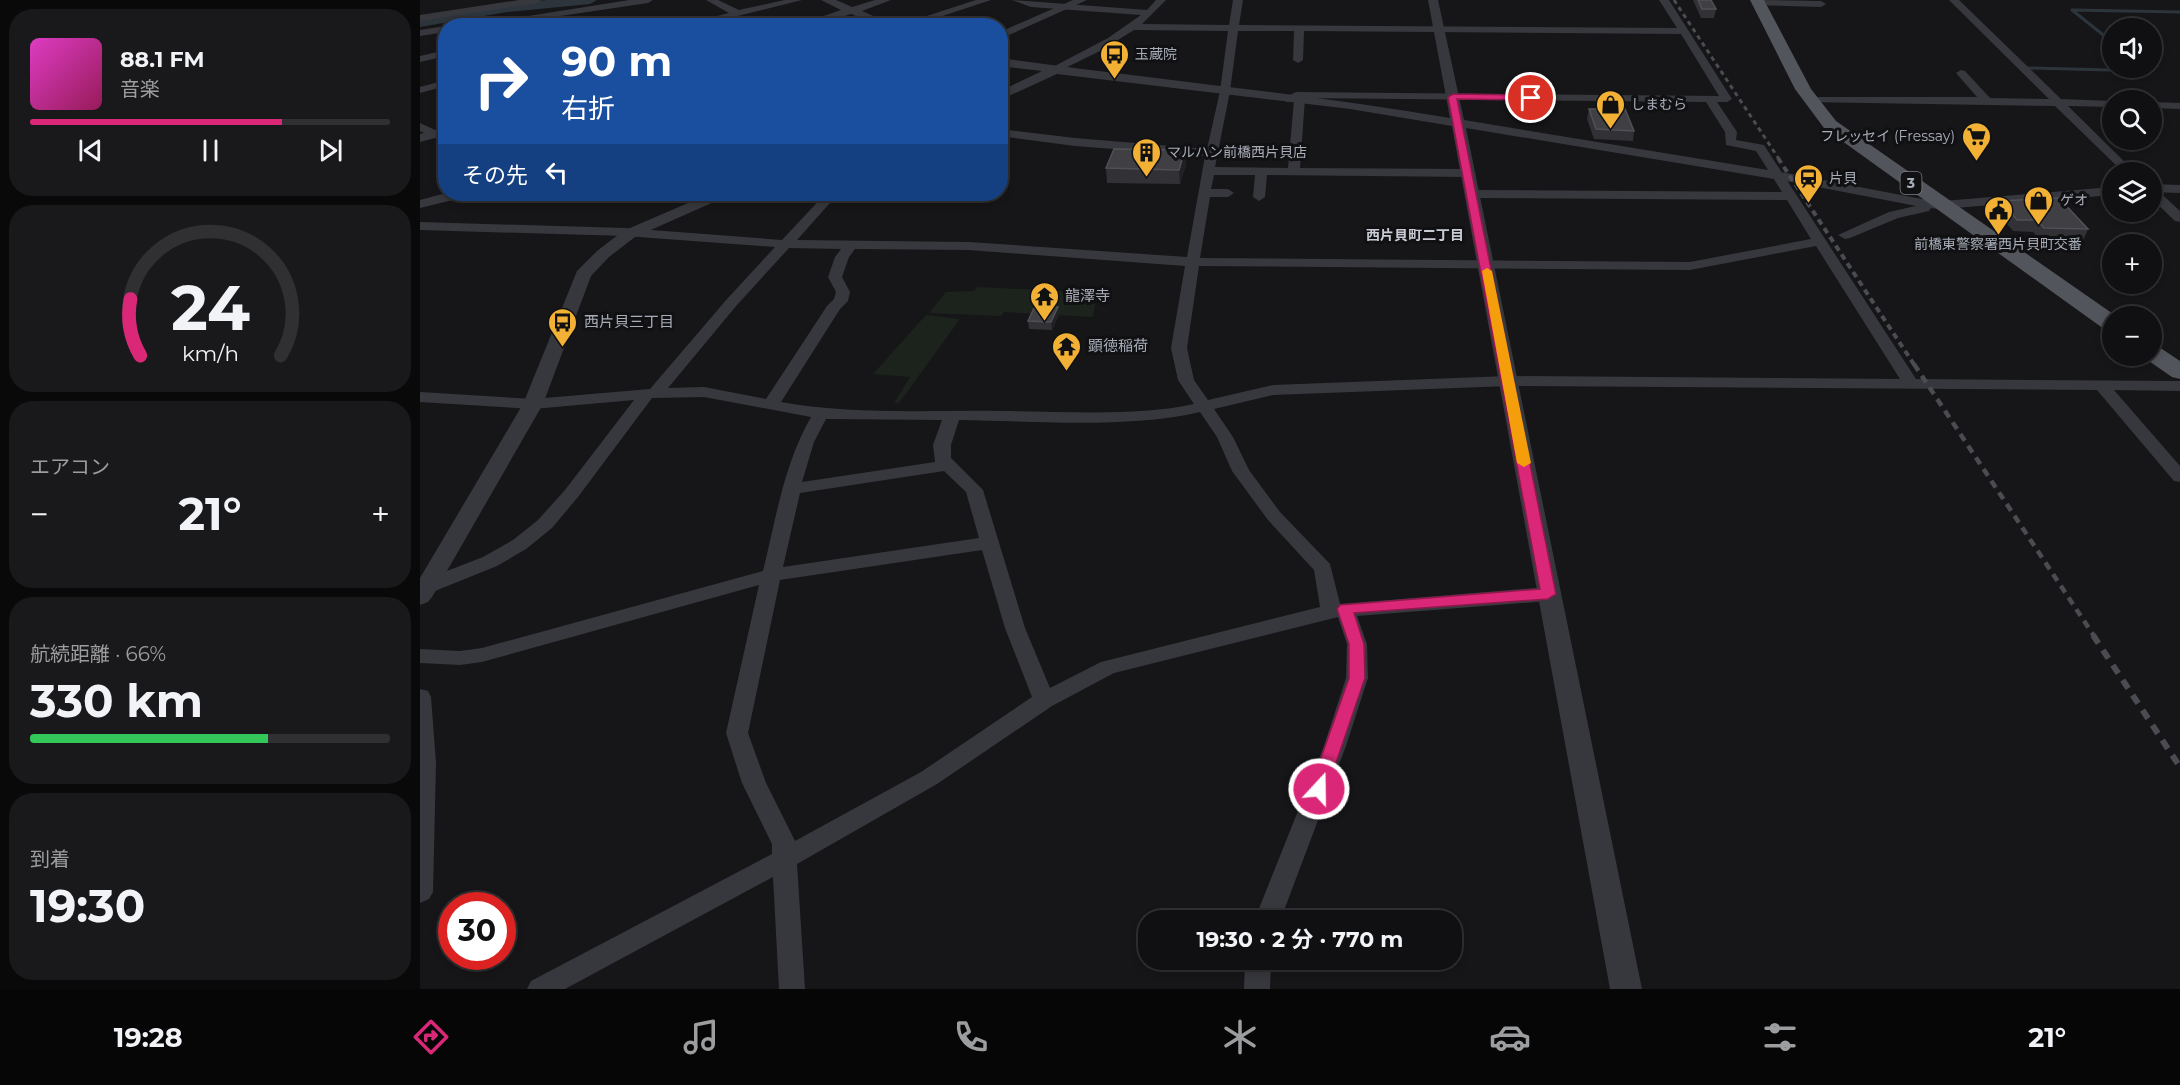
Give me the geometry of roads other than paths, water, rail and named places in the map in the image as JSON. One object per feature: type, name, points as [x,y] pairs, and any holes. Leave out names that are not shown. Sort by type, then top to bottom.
[{"type":"main road","name":"3","points":[[1757,2],[1810,100],[1822,117],[1841,134],[1935,204],[2102,317]]},
{"type":"main road","points":[[2162,360],[2180,372]]},
{"type":"street","points":[[420,18],[537,0]]},
{"type":"street","points":[[551,18],[648,0]]},
{"type":"street","points":[[711,0],[740,14]]},
{"type":"street","points":[[721,18],[797,0]]},
{"type":"street","points":[[826,0],[872,18]]},
{"type":"street","points":[[826,18],[886,0]]},
{"type":"street","points":[[926,18],[986,0]]},
{"type":"street","points":[[1017,0],[1031,4],[1149,13]]},
{"type":"street","points":[[1008,33],[1082,0]]},
{"type":"street","points":[[1008,92],[1120,35],[1149,13],[1161,0]]},
{"type":"street","points":[[1238,0],[1225,91],[1204,193],[1179,348],[1186,380],[1225,437],[1247,480],[1274,516],[1323,568],[1338,610],[1357,644],[1357,678],[1335,746],[1271,910]]},
{"type":"street","points":[[1433,0],[1626,989]]},
{"type":"street","points":[[1294,171],[1293,99],[1296,95],[1727,98],[1664,0]]},
{"type":"street","points":[[1954,0],[2119,162]]},
{"type":"street","points":[[1757,2],[1821,4]]},
{"type":"street","points":[[1128,27],[1684,31]]},
{"type":"street","points":[[1298,60],[1299,29]]},
{"type":"street","points":[[420,33],[438,30]]},
{"type":"street","points":[[420,60],[438,55]]},
{"type":"street","points":[[1008,63],[1053,71],[1293,99],[1457,123],[1935,204],[2102,192]]},
{"type":"street","points":[[1961,73],[1987,101]]},
{"type":"street","points":[[420,90],[438,85]]},
{"type":"street","points":[[1709,99],[1731,132],[1730,143],[1759,147],[1911,385]]},
{"type":"street","points":[[1810,100],[2102,104]]},
{"type":"street","points":[[2162,105],[2180,106]]},
{"type":"street","points":[[420,126],[438,133]]},
{"type":"street","points":[[1008,133],[1075,142],[1212,153]]},
{"type":"street","points":[[420,138],[438,136]]},
{"type":"street","points":[[1727,167],[1732,149]]},
{"type":"street","points":[[1209,171],[1468,173]]},
{"type":"street","points":[[1259,197],[1261,171]]},
{"type":"street","points":[[2162,190],[2180,189]]},
{"type":"street","points":[[1204,193],[1228,193]]},
{"type":"street","points":[[1472,194],[1790,196]]},
{"type":"street","points":[[420,204],[438,200]]},
{"type":"street","points":[[424,591],[533,404],[583,274],[603,254],[629,234],[704,201]]},
{"type":"street","points":[[424,591],[491,559],[530,537],[545,524],[650,393],[825,201]]},
{"type":"street","points":[[2162,201],[2180,218]]},
{"type":"street","points":[[1845,235],[1894,214],[1935,204]]},
{"type":"street","points":[[420,226],[629,234],[784,244],[969,246],[1194,262],[1486,266],[1690,266],[1820,241]]},
{"type":"street","points":[[770,406],[834,306],[841,301],[843,292],[835,277],[842,257],[850,246]]},
{"type":"street","points":[[420,397],[533,404],[650,393],[712,392],[770,406],[821,414],[1115,416],[1183,411],[1282,389],[1508,381],[2180,386]]},
{"type":"street","points":[[2102,386],[2180,477]]},
{"type":"street","points":[[792,989],[784,844],[754,783],[736,733],[742,698],[791,489],[805,442],[821,414]]},
{"type":"street","points":[[952,416],[941,453],[942,459],[974,490],[1015,628],[1044,700]]},
{"type":"street","points":[[791,489],[947,465]]},
{"type":"street","points":[[422,659],[483,655],[771,575],[988,543]]},
{"type":"street","points":[[540,989],[786,858],[929,778],[1044,700],[1108,667],[1338,610],[1548,594]]},
{"type":"street","points":[[420,697],[424,763],[420,892]]},
{"type":"street","points":[[1257,989],[1258,970]]},
{"type":"waterway","points":[[449,18],[507,8],[590,0]]},
{"type":"waterway","points":[[2102,34],[2072,10],[2180,12]]},
{"type":"waterway","points":[[420,23],[438,20]]},
{"type":"waterway","points":[[2029,68],[2102,70]]},
{"type":"railway","points":[[1674,0],[1779,159]]},
{"type":"railway","points":[[1778,158],[1915,366]]},
{"type":"railway","points":[[1914,364],[2094,636]]},
{"type":"railway","points":[[2093,635],[2180,767]]},
{"type":"place","name":"玉蔵院","points":[[1114,80]]},
{"type":"place","name":"しまむら","points":[[1610,130]]},
{"type":"place","name":"フレッセイ (Fressay)","points":[[1976,162]]},
{"type":"place","name":"マルハン前橋西片貝店","points":[[1146,178]]},
{"type":"place","name":"片貝","points":[[1808,204]]},
{"type":"place","name":"ゲオ","points":[[2039,226]]},
{"type":"place","name":"前橋東警察署西片貝町交番","points":[[1998,236]]},
{"type":"place","name":"龍澤寺","points":[[1044,322]]},
{"type":"place","name":"西片貝三丁目","points":[[563,348]]},
{"type":"place","name":"顕徳稲荷","points":[[1067,372]]},
{"type":"district","name":"西片貝町二丁目","points":[[1415,235]]}]
